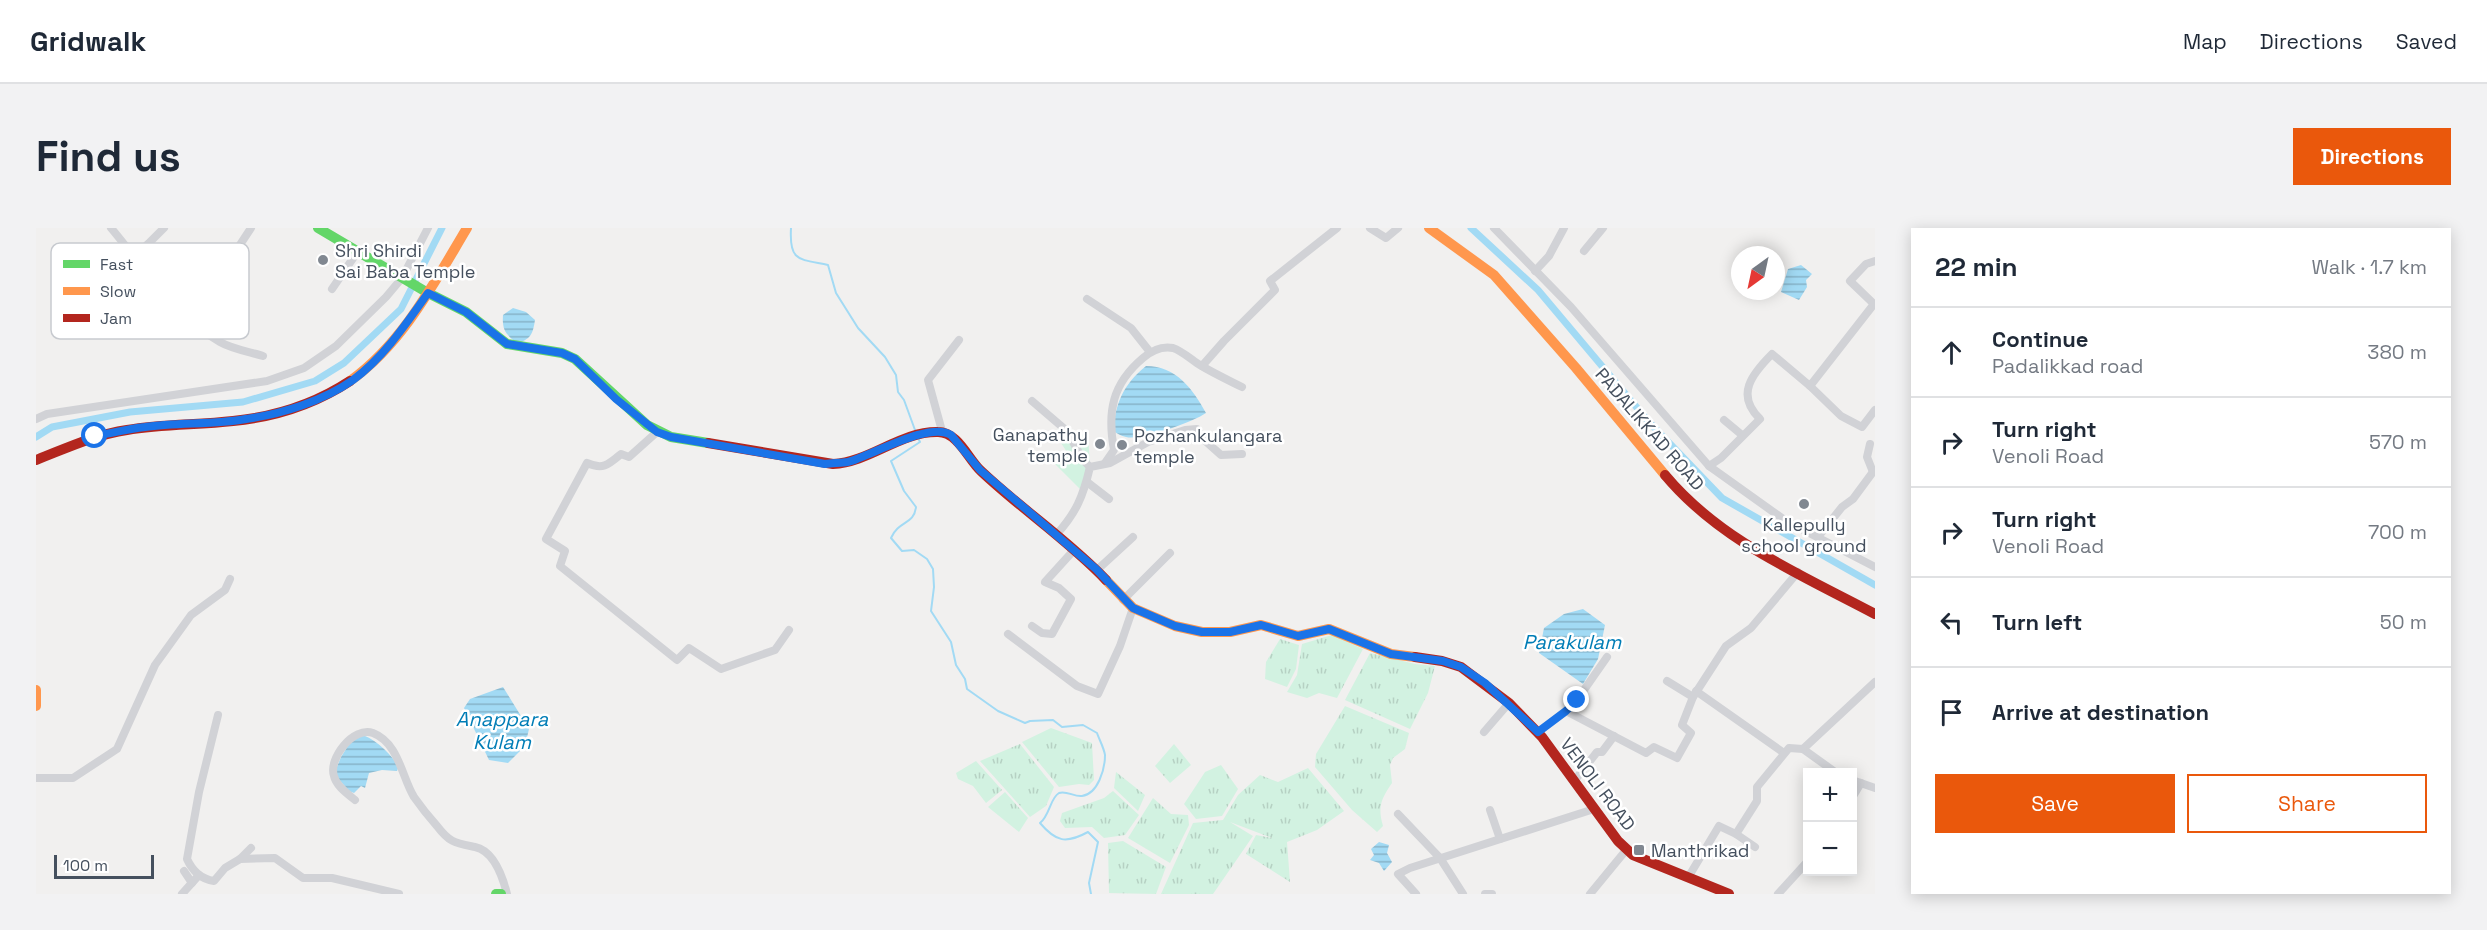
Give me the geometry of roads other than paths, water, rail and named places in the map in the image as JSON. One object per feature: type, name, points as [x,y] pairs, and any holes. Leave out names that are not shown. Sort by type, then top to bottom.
[{"type":"street","points":[[111,228],[123,243]]},
{"type":"street","points":[[149,243],[164,228]]},
{"type":"street","points":[[240,243],[251,228]]},
{"type":"street","points":[[318,228],[426,292],[466,312],[507,344],[562,353],[575,359],[616,399],[657,432],[691,441],[825,464],[847,462],[923,433],[942,431],[928,380],[959,340]]},
{"type":"street","points":[[36,419],[46,414],[267,381],[304,368],[336,346],[353,327],[387,297],[402,278],[428,228]]},
{"type":"street","points":[[36,460],[95,436],[146,426],[244,420],[284,411],[324,396],[352,380],[377,358],[407,324],[467,228]]},
{"type":"street","points":[[1202,366],[1275,290],[1270,281],[1337,228]]},
{"type":"street","points":[[1370,228],[1386,238],[1398,228]]},
{"type":"street","name":"PADALIKKAD ROAD","points":[[1429,228],[1494,275],[1576,368],[1679,492],[1706,517],[1743,544],[1875,614]]},
{"type":"street","points":[[1494,228],[1571,307],[1709,466],[1786,521],[1875,567]]},
{"type":"street","points":[[1535,271],[1549,256],[1564,228]]},
{"type":"street","points":[[1584,251],[1603,228]]},
{"type":"street","points":[[332,289],[358,251]]},
{"type":"street","points":[[1810,386],[1875,305],[1850,281],[1866,264],[1875,261]]},
{"type":"street","points":[[1088,299],[1131,328],[1150,352]]},
{"type":"street","points":[[216,339],[263,356]]},
{"type":"street","points":[[1120,458],[1113,450],[1110,426],[1113,399],[1120,382],[1150,352],[1171,348],[1242,387]]},
{"type":"street","points":[[1709,466],[1721,458],[1760,419],[1750,410],[1747,392],[1753,373],[1772,354],[1841,416],[1862,427],[1875,411]]},
{"type":"street","points":[[1032,401],[1067,431],[1083,460],[1090,467]]},
{"type":"street","points":[[1724,420],[1742,435]]},
{"type":"street","points":[[1090,467],[1110,464],[1148,442],[1185,430],[1197,429],[1202,438],[1221,455],[1242,454]]},
{"type":"street","name":"VENOLI ROAD","points":[[942,431],[951,435],[980,470],[1097,570],[1133,608],[1175,626],[1202,632],[1230,632],[1261,625],[1298,636],[1329,629],[1391,654],[1443,661],[1461,667],[1509,703],[1538,732],[1594,809],[1633,855],[1729,894]]},
{"type":"street","points":[[657,432],[629,457],[621,454],[605,467],[598,468],[587,463],[546,539],[565,551],[560,566],[677,660],[689,648],[721,669],[775,650],[789,630]]},
{"type":"street","points":[[1818,537],[1874,472],[1867,457],[1870,444]]},
{"type":"street","points":[[1105,463],[1113,450]]},
{"type":"street","points":[[1056,536],[1079,505],[1090,467]]},
{"type":"street","points":[[1087,482],[1109,499]]},
{"type":"street","points":[[1097,570],[1133,537]]},
{"type":"street","points":[[1032,626],[1042,633],[1052,634],[1071,599],[1059,588],[1045,582],[1074,550]]},
{"type":"street","points":[[1123,600],[1170,553]]},
{"type":"street","points":[[1566,711],[1646,753],[1654,747],[1677,758],[1691,733],[1682,725],[1694,694],[1726,646],[1751,628],[1798,572]]},
{"type":"street","points":[[36,778],[73,778],[117,749],[155,666],[191,615],[225,590],[230,579]]},
{"type":"street","points":[[1008,634],[1077,686],[1098,694],[1120,646],[1133,608]]},
{"type":"street","points":[[1538,732],[1577,700],[1607,657]]},
{"type":"street","points":[[1667,681],[1694,694],[1784,753]]},
{"type":"street","points":[[1803,749],[1875,682]]},
{"type":"street","points":[[36,690],[36,706]]},
{"type":"street","points":[[1484,732],[1509,703]]},
{"type":"street","points":[[218,715],[199,792],[187,859],[191,868],[199,875],[207,880],[214,880],[225,868],[240,859],[251,848]]},
{"type":"street","points":[[355,800],[336,782],[333,774],[336,760],[343,747],[355,734],[360,731],[373,733],[390,747],[406,775],[413,796],[444,836],[462,846],[477,847],[486,853],[503,878],[507,894]]},
{"type":"street","points":[[1575,780],[1597,752],[1602,752],[1614,736]]},
{"type":"street","points":[[1736,834],[1757,801],[1757,788],[1789,748],[1803,749],[1829,768]]},
{"type":"street","points":[[1857,782],[1875,788]]},
{"type":"street","points":[[1416,894],[1398,874],[1440,858],[1594,809]]},
{"type":"street","points":[[1490,810],[1500,839]]},
{"type":"street","points":[[1398,814],[1440,858],[1463,894]]},
{"type":"street","points":[[1689,876],[1719,826],[1755,847]]},
{"type":"street","points":[[1590,894],[1627,849]]},
{"type":"street","points":[[240,859],[275,858],[303,878],[332,878],[399,894]]},
{"type":"street","points":[[1778,894],[1803,866]]},
{"type":"street","points":[[184,871],[192,883]]},
{"type":"street","points":[[182,894],[199,875]]},
{"type":"street","points":[[496,894],[501,894]]},
{"type":"street","points":[[1485,894],[1492,894]]},
{"type":"water","points":[[1801,265],[1812,274],[1806,280],[1807,287],[1799,300],[1785,294],[1788,269]]},
{"type":"water","points":[[513,308],[526,312],[535,320],[531,335],[518,343],[507,334],[503,324],[503,315]]},
{"type":"water","points":[[1146,366],[1166,370],[1182,380],[1206,413],[1179,426],[1154,434],[1126,437],[1113,431],[1116,411],[1126,387]]},
{"type":"water","name":"Parakulam","points":[[1583,609],[1605,625],[1598,659],[1583,684],[1539,653],[1544,628],[1564,614]]},
{"type":"water","name":"Anappara Kulam","points":[[503,687],[529,729],[525,746],[508,763],[489,760],[464,708],[470,699]]},
{"type":"water","points":[[356,733],[375,742],[399,766],[397,771],[382,770],[369,773],[365,788],[361,786],[354,793],[349,791],[334,774],[341,757]]},
{"type":"water","points":[[1379,842],[1389,845],[1387,853],[1392,862],[1384,871],[1379,863],[1370,860],[1374,855],[1371,849]]},
{"type":"waterway","points":[[36,437],[52,427],[130,412],[243,402],[315,381],[344,363],[401,309],[442,228]]},
{"type":"waterway","points":[[791,228],[794,253],[803,260],[828,265],[836,293],[858,328],[885,357],[896,375],[898,392],[904,400],[915,430]]},
{"type":"waterway","points":[[1471,228],[1538,290],[1649,422],[1722,498],[1875,585]]},
{"type":"waterway","points":[[918,438],[920,442],[891,461],[904,491],[916,507],[912,517],[898,528],[891,538],[902,551],[914,550],[927,559],[933,569],[934,587],[931,611],[951,642],[956,665],[965,679],[967,689],[998,711],[1025,723],[1053,720],[1062,727],[1083,725],[1097,733],[1103,747],[1104,767],[1092,791],[1082,796],[1059,793],[1040,823],[1051,834],[1062,839],[1073,838],[1088,832],[1098,842],[1089,883],[1091,894]]},
{"type":"place","name":"Shri Shirdi Sai Baba Temple","points":[[323,260]]},
{"type":"place","name":"Ganapathy temple","points":[[1100,444]]},
{"type":"place","name":"Pozhankulangara temple","points":[[1122,445]]},
{"type":"place","name":"Kallepully school ground","points":[[1804,504]]},
{"type":"place","name":"Manthrikad","points":[[1639,850]]}]
